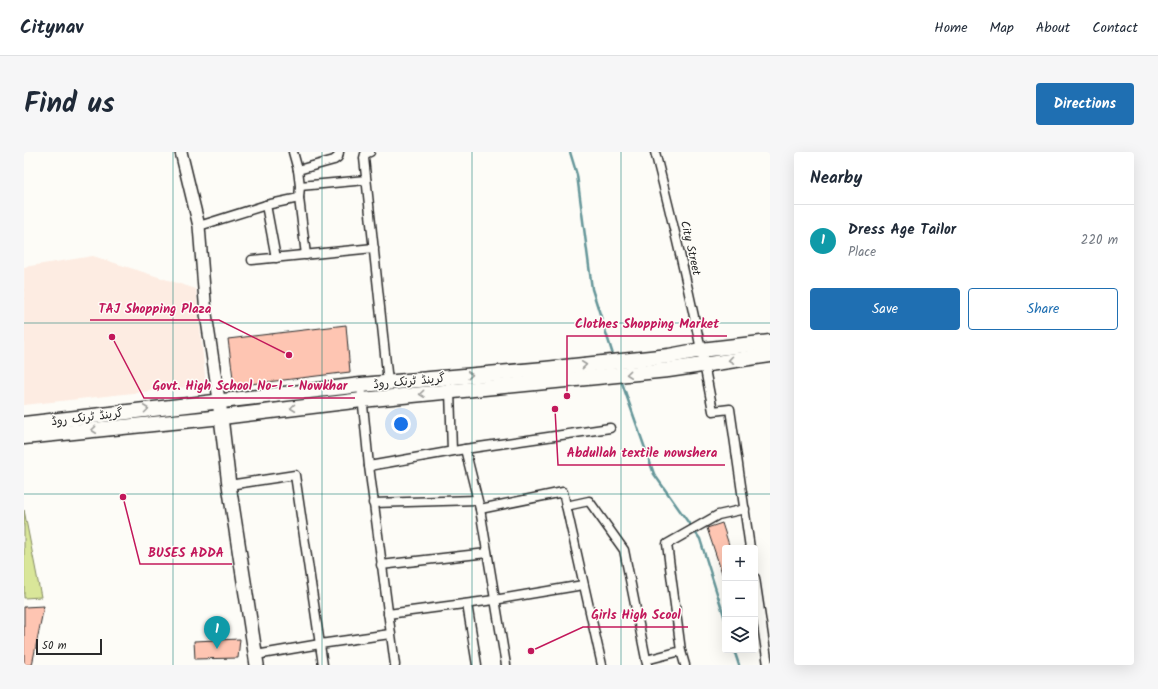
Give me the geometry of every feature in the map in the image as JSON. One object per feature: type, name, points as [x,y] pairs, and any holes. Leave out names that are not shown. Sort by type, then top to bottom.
[{"type":"highway","name":"گرینڈ ٹرنک روڈ","points":[[24,424],[220,400],[388,382],[545,375],[668,363],[770,342]]},
{"type":"highway","name":"گرینڈ ٹرنک روڈ","points":[[703,357],[770,355]]},
{"type":"highway","name":"گرینڈ ٹرنک روڈ","points":[[24,437],[222,417],[450,391],[545,375]]},
{"type":"main road","points":[[220,400],[229,484],[256,660]]},
{"type":"street","points":[[181,152],[199,226],[206,314],[220,400]]},
{"type":"street","points":[[293,152],[298,170],[300,186],[299,198],[306,255]]},
{"type":"street","points":[[298,170],[334,160],[338,157],[339,152]]},
{"type":"street","points":[[370,152],[365,154],[364,158],[388,382]]},
{"type":"street","name":"City Street","points":[[655,152],[671,214],[703,357],[713,411],[730,409],[745,509]]},
{"type":"street","points":[[300,186],[366,180]]},
{"type":"street","points":[[199,226],[266,205],[299,198]]},
{"type":"street","points":[[266,205],[276,258]]},
{"type":"street","points":[[252,260],[374,248]]},
{"type":"street","points":[[361,385],[381,565],[395,665]]},
{"type":"street","points":[[450,391],[452,451]]},
{"type":"street","points":[[369,466],[452,451],[610,428]]},
{"type":"street","points":[[465,449],[480,509],[486,553],[506,665]]},
{"type":"street","points":[[229,484],[295,475],[323,665]]},
{"type":"street","points":[[480,509],[563,492],[602,665]]},
{"type":"street","points":[[374,503],[477,500]]},
{"type":"street","points":[[566,506],[589,501],[624,550],[647,662],[681,651]]},
{"type":"street","points":[[685,665],[681,651],[667,544],[718,515],[745,509],[750,545]]},
{"type":"street","points":[[381,565],[486,553]]},
{"type":"street","points":[[755,581],[768,665]]},
{"type":"street","points":[[388,614],[467,604],[583,586]]},
{"type":"street","points":[[467,604],[477,665]]},
{"type":"street","points":[[256,660],[320,644],[390,634]]},
{"type":"shaded area","points":[[93,256],[196,289],[206,385],[24,405],[24,267]]},
{"type":"green space","points":[[24,510],[41,597],[24,598]]},
{"type":"building","points":[[346,325],[350,372],[234,386],[228,339]]},
{"type":"building","points":[[722,523],[729,545],[722,545],[722,573],[707,528]]},
{"type":"building","points":[[44,606],[32,665],[24,665],[24,607]]},
{"type":"building","points":[[240,639],[238,658],[195,659],[194,641]]},
{"type":"waterway","points":[[570,152],[577,175],[592,289],[614,358]]},
{"type":"waterway","points":[[621,380],[654,474],[700,539],[724,617]]},
{"type":"waterway","points":[[735,653],[739,665]]},
{"type":"place","name":"Govt. High School No-1 - Nowkhar","points":[[112,337]]},
{"type":"place","name":"TAJ Shopping Plaza","points":[[289,355]]},
{"type":"place","name":"Clothes Shopping Market","points":[[567,396]]},
{"type":"place","name":"Abdullah textile nowshera","points":[[555,409]]},
{"type":"place","name":"BUSES ADDA","points":[[123,497]]},
{"type":"place","name":"Dress Age Tailor","points":[[217,649]]},
{"type":"place","name":"Girls High Scool","points":[[531,651]]}]
